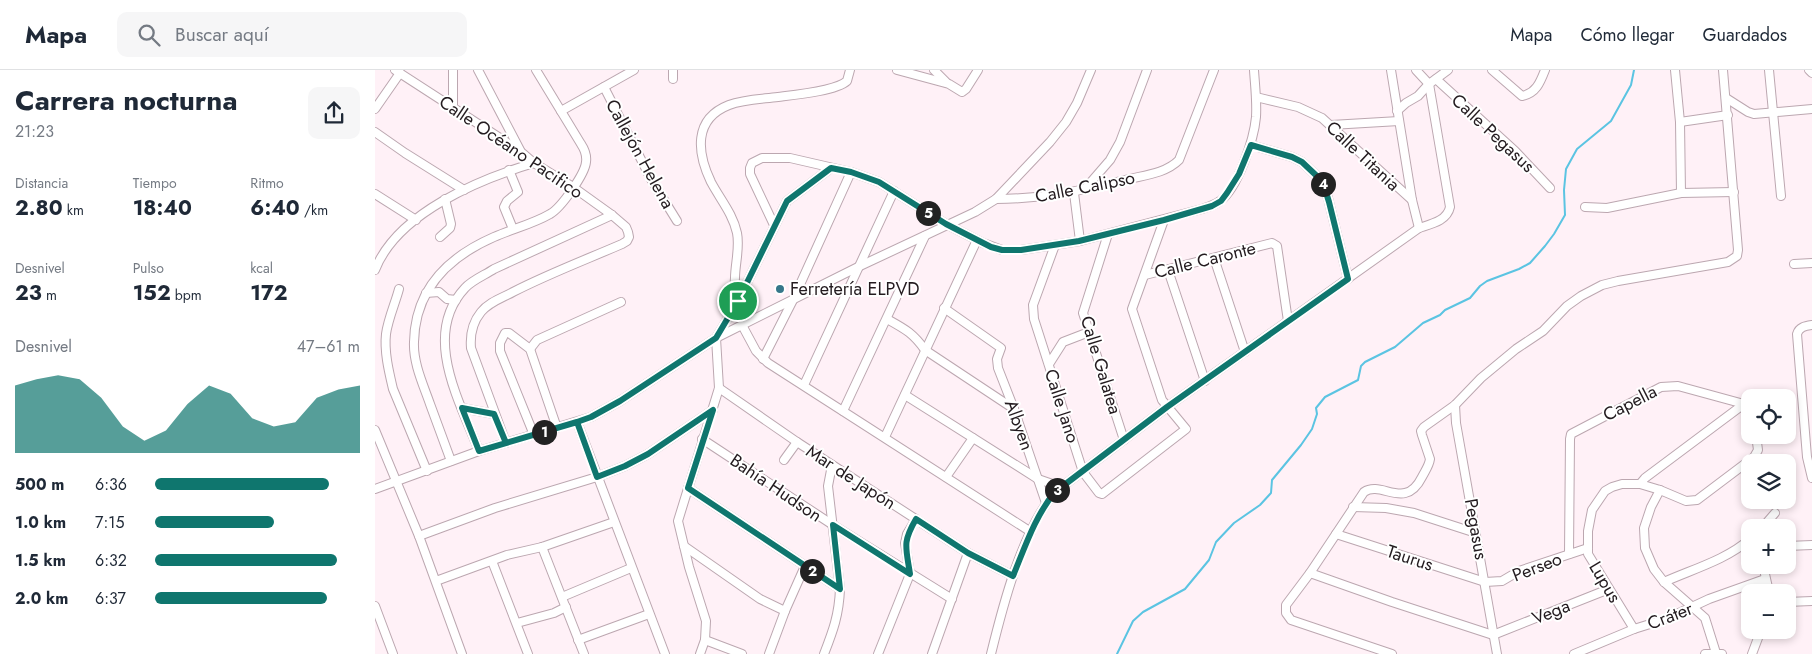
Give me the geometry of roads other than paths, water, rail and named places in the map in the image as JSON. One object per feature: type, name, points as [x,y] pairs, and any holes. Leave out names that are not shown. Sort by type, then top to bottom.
[{"type":"street","points":[[453,70],[453,108]]},
{"type":"street","points":[[478,70],[520,151]]},
{"type":"street","points":[[451,461],[418,372],[414,343],[415,325],[419,309],[431,284],[453,260],[468,250],[550,214],[564,200],[573,187],[585,168],[587,160],[586,152],[536,70]]},
{"type":"street","points":[[561,111],[634,70]]},
{"type":"street","points":[[673,70],[673,80]]},
{"type":"street","points":[[738,301],[734,281],[737,232],[733,219],[712,183],[701,155],[700,144],[708,121],[717,111],[738,103],[837,87],[847,81],[850,70]]},
{"type":"street","points":[[897,70],[922,74],[949,84]]},
{"type":"street","points":[[934,70],[960,92],[966,89],[978,70]]},
{"type":"street","points":[[375,489],[479,451],[534,436],[591,417],[620,401],[716,338],[946,224],[975,212],[996,199],[1050,142],[1066,122],[1077,103],[1091,70]]},
{"type":"street","points":[[1084,190],[1110,160],[1120,142],[1147,70]]},
{"type":"street","name":"Calle Calipso","points":[[996,199],[1031,198],[1074,192],[1154,173],[1173,166],[1179,160],[1214,70]]},
{"type":"street","points":[[774,226],[750,174],[749,168],[752,163],[762,158],[790,158],[871,178],[946,224],[1002,250],[1021,250],[1079,241],[1202,209],[1221,201],[1239,174],[1251,145],[1256,119],[1254,70]]},
{"type":"street","points":[[1391,70],[1411,200],[1419,228]]},
{"type":"street","name":"Calle Pegasus","points":[[1416,70],[1515,151],[1550,188]]},
{"type":"street","points":[[1495,71],[1522,96],[1531,94],[1536,89],[1545,70]]},
{"type":"street","points":[[1675,70],[1680,122],[1681,193]]},
{"type":"street","points":[[1393,654],[1291,620],[1286,613],[1286,605],[1310,573],[1353,507],[1367,490],[1403,493],[1413,490],[1418,486],[1429,465],[1430,459],[1421,431],[1430,422],[1455,405],[1481,378],[1516,349],[1543,331],[1567,306],[1594,289],[1618,280],[1701,267],[1732,260],[1737,256],[1728,116],[1723,70]]},
{"type":"street","points":[[1769,70],[1781,196]]},
{"type":"street","points":[[1809,70],[1812,73]]},
{"type":"street","points":[[1397,111],[1418,96],[1445,71]]},
{"type":"street","points":[[375,109],[397,72]]},
{"type":"street","name":"Calle Océano Pacifico","points":[[397,72],[573,187],[626,227],[629,237],[622,244],[524,286],[491,303],[481,312],[474,323],[470,337],[471,348],[494,414]]},
{"type":"street","points":[[991,654],[1013,576],[1031,532],[1046,503],[1061,486],[1083,472],[1167,407],[1419,228],[1438,221],[1449,211],[1450,207],[1432,82]]},
{"type":"street","name":"Callejón Helena","points":[[604,87],[651,179],[677,221]]},
{"type":"street","name":"Calle Titania","points":[[1256,97],[1298,107],[1322,118],[1411,200]]},
{"type":"street","points":[[1726,98],[1754,114],[1812,109]]},
{"type":"street","points":[[1680,122],[1728,116]]},
{"type":"street","points":[[1331,125],[1399,121]]},
{"type":"street","points":[[375,132],[464,190]]},
{"type":"street","points":[[1251,145],[1292,157],[1302,162],[1320,179],[1329,202],[1348,279]]},
{"type":"street","points":[[375,270],[377,256],[429,209],[445,199],[509,170],[534,163]]},
{"type":"street","points":[[700,654],[705,640],[706,620],[683,546],[678,521],[719,388],[716,338],[738,301],[787,201],[831,168]]},
{"type":"street","points":[[509,170],[519,192],[507,201],[504,207],[513,229]]},
{"type":"street","points":[[763,359],[793,300],[851,172]]},
{"type":"street","points":[[804,385],[894,191]]},
{"type":"street","points":[[1074,192],[1079,241]]},
{"type":"street","points":[[1585,207],[1607,208],[1681,193],[1733,192]]},
{"type":"street","points":[[375,194],[416,220]]},
{"type":"street","points":[[441,238],[451,228],[445,199]]},
{"type":"street","points":[[479,451],[447,368],[445,354],[446,327],[449,312],[466,287],[494,270],[612,215]]},
{"type":"street","points":[[1164,220],[1132,309],[1162,400],[1167,407]]},
{"type":"street","name":"Calle Galatea","points":[[1108,234],[1084,307],[1084,317],[1124,440]]},
{"type":"street","points":[[843,411],[925,236]]},
{"type":"street","points":[[885,437],[977,240]]},
{"type":"street","name":"Calle Caronte","points":[[1145,275],[1272,243],[1275,244],[1288,321]]},
{"type":"street","name":"Calle Jano","points":[[1055,245],[1033,305],[1033,312],[1083,472],[1100,494],[1186,429],[1167,407]]},
{"type":"street","points":[[1215,258],[1245,352]]},
{"type":"street","points":[[1794,264],[1812,263]]},
{"type":"street","points":[[1168,270],[1205,381]]},
{"type":"street","points":[[399,289],[386,334],[389,375],[427,471]]},
{"type":"street","points":[[426,294],[439,292],[447,299],[456,300]]},
{"type":"street","points":[[530,349],[537,340],[621,302]]},
{"type":"street","name":"Albyen","points":[[944,308],[1001,348],[997,363],[1046,503]]},
{"type":"street","points":[[887,319],[908,330],[925,350],[1014,408]]},
{"type":"street","points":[[742,325],[749,342],[763,359],[1031,532]]},
{"type":"street","points":[[1812,325],[1803,326],[1798,330],[1797,334],[1807,457],[1812,478]]},
{"type":"street","points":[[534,436],[500,351],[502,336],[505,332],[509,332],[530,349],[557,428]]},
{"type":"street","points":[[1049,364],[1063,342],[1089,332]]},
{"type":"street","name":"Capella","points":[[1569,554],[1571,434],[1668,385],[1741,402]]},
{"type":"street","name":"Mar de Japón","points":[[719,388],[831,465],[968,553],[1013,576]]},
{"type":"street","points":[[905,395],[1038,479],[1061,486]]},
{"type":"street","name":"Pegasus","points":[[1455,405],[1456,423],[1497,654]]},
{"type":"street","points":[[1741,407],[1639,484],[1660,490],[1686,501],[1692,501],[1703,496],[1757,454],[1756,444]]},
{"type":"street","points":[[462,408],[494,414],[506,443]]},
{"type":"street","points":[[419,536],[495,508],[597,477],[625,466],[648,454],[713,410]]},
{"type":"street","points":[[577,422],[665,654]]},
{"type":"street","points":[[375,430],[419,536],[462,654]]},
{"type":"street","points":[[946,477],[973,438]]},
{"type":"street","name":"Bahía Hudson","points":[[703,439],[833,525],[952,600]]},
{"type":"street","points":[[784,460],[797,442]]},
{"type":"street","points":[[824,654],[838,615],[840,589],[828,486],[831,465]]},
{"type":"street","name":"Lupus","points":[[1634,629],[1588,554],[1588,531],[1592,510],[1605,491],[1623,484],[1639,484]]},
{"type":"street","points":[[688,488],[840,589]]},
{"type":"street","points":[[1660,490],[1651,507],[1644,528],[1645,548],[1654,568],[1664,582],[1705,618],[1719,653],[1705,654]]},
{"type":"street","points":[[1353,507],[1386,508],[1414,513],[1476,533]]},
{"type":"street","points":[[1770,519],[1775,513]]},
{"type":"street","points":[[878,654],[910,574],[905,542],[907,534],[916,519]]},
{"type":"street","points":[[436,581],[507,555],[542,547],[614,522]]},
{"type":"street","name":"Taurus","points":[[1336,534],[1485,582]]},
{"type":"street","points":[[1796,546],[1812,545]]},
{"type":"street","points":[[683,546],[760,599],[785,611]]},
{"type":"street","points":[[1664,582],[1723,557],[1741,546]]},
{"type":"street","points":[[542,547],[583,654]]},
{"type":"street","name":"Perseo","points":[[1485,582],[1502,581],[1519,571],[1588,548]]},
{"type":"street","points":[[932,654],[968,553]]},
{"type":"street","points":[[492,561],[529,654]]},
{"type":"street","points":[[769,654],[805,566]]},
{"type":"street","points":[[562,596],[631,568]]},
{"type":"street","points":[[1310,573],[1392,602],[1493,634]]},
{"type":"street","points":[[1764,574],[1767,584]]},
{"type":"street","name":"Cráter","points":[[1574,654],[1634,629],[1667,619],[1709,599],[1765,579]]},
{"type":"street","name":"Vega","points":[[1493,634],[1609,589]]},
{"type":"street","points":[[1796,602],[1812,601]]},
{"type":"street","points":[[517,623],[554,613],[566,607]]},
{"type":"street","points":[[376,609],[391,653]]},
{"type":"street","points":[[578,640],[649,614]]},
{"type":"street","points":[[1752,654],[1758,639]]},
{"type":"street","points":[[705,640],[742,654]]},
{"type":"waterway","points":[[1117,654],[1133,621],[1143,612],[1185,589],[1209,560],[1216,542],[1234,523],[1260,505],[1271,493],[1272,480],[1312,429],[1317,414],[1316,408],[1325,397],[1358,380],[1361,366],[1365,362],[1395,347],[1423,323],[1470,298],[1487,281],[1530,263],[1554,234],[1565,215],[1564,190],[1566,169],[1577,149],[1611,121],[1631,85],[1634,70]]},
{"type":"place","name":"Ferretería ELPVD","points":[[780,289]]}]
